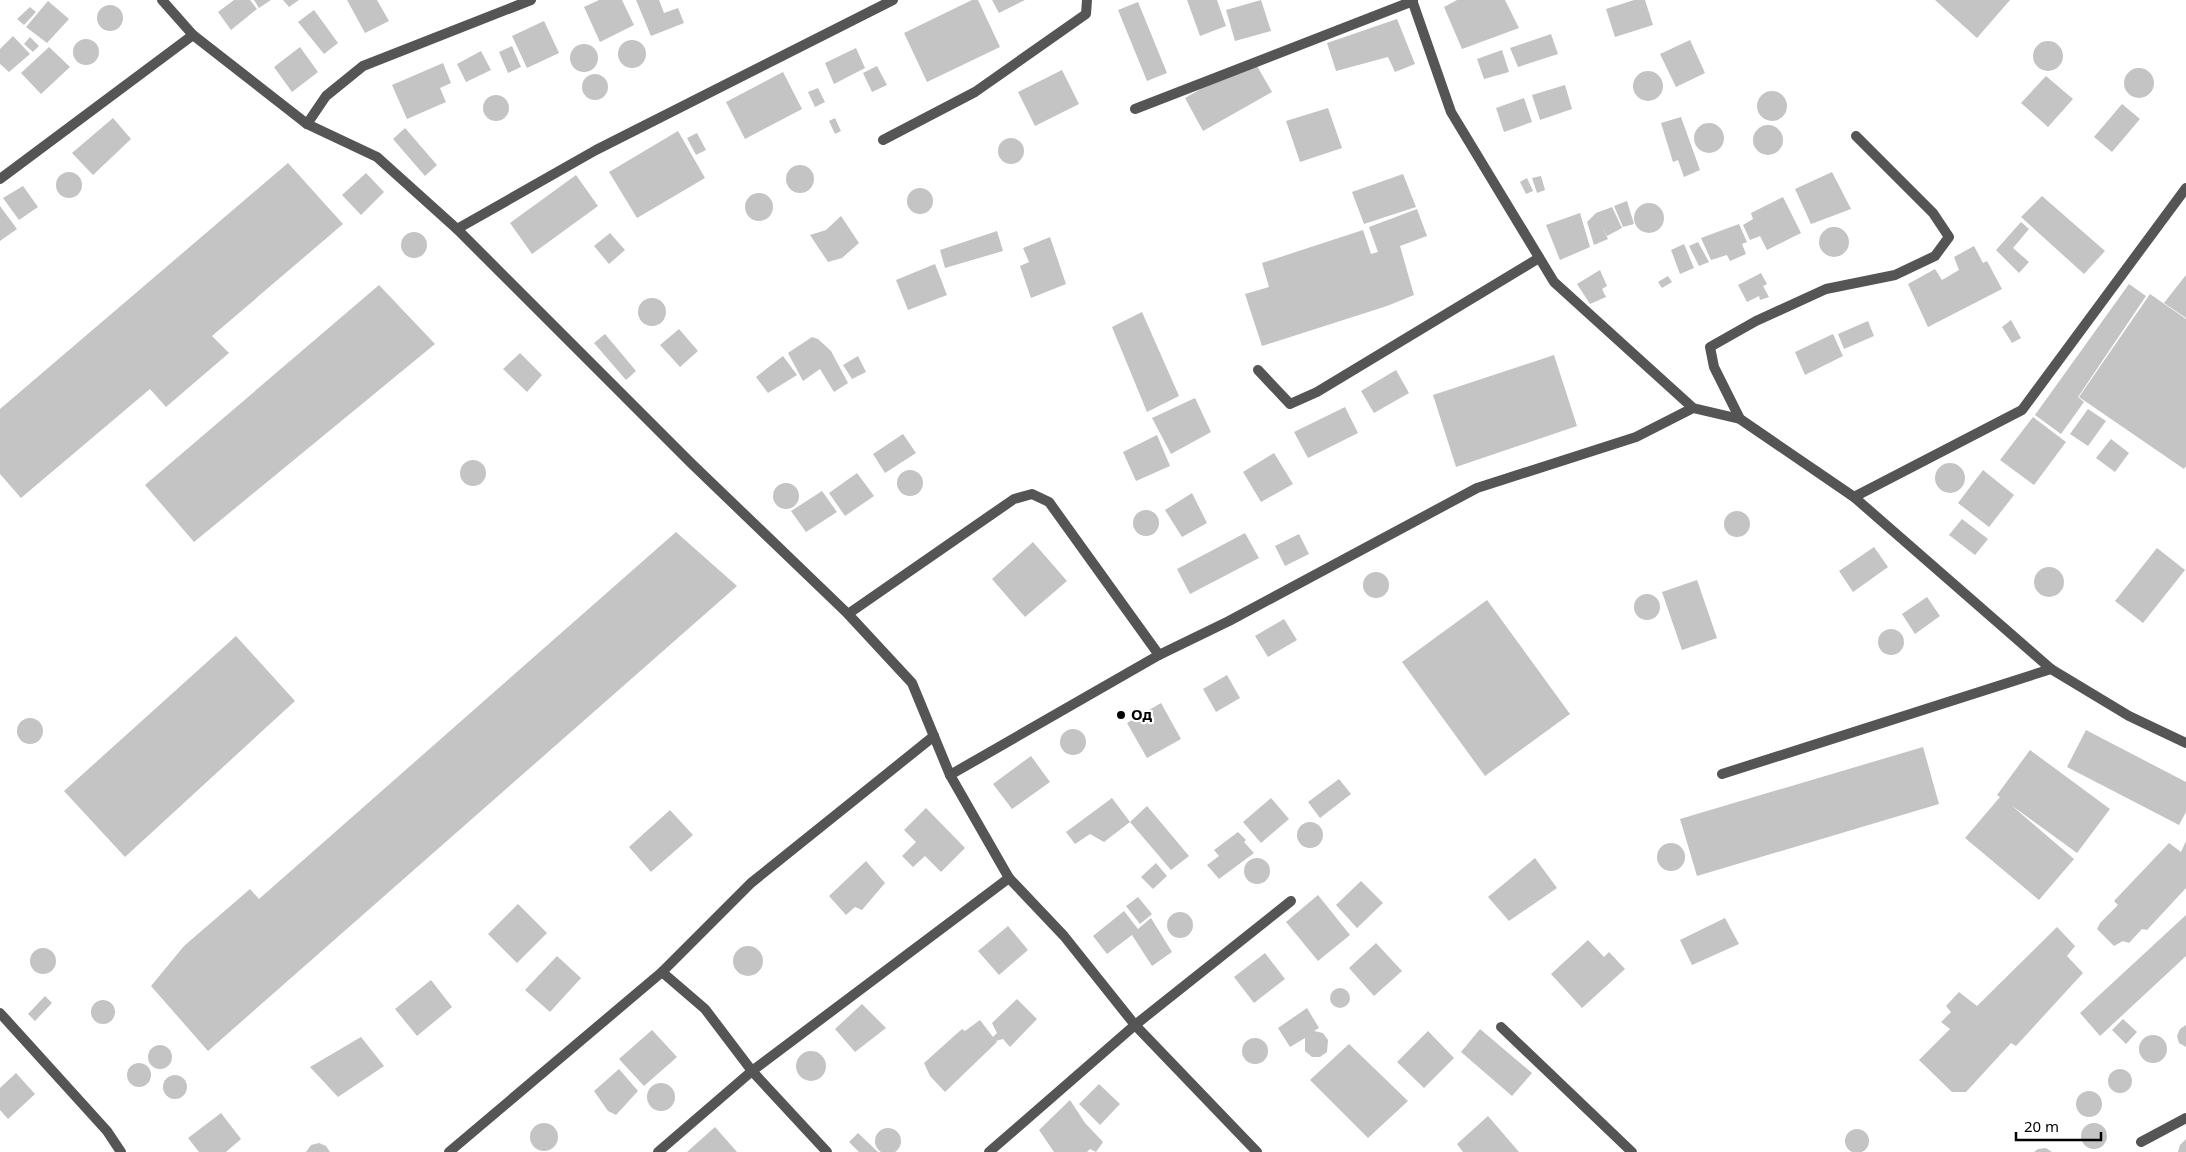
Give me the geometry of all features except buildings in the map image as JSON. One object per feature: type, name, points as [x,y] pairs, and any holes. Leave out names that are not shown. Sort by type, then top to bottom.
[{"type":"street","points":[[162,0],[193,35],[307,124],[378,157],[457,229],[692,464],[848,614],[912,683],[950,775],[1009,878],[1064,936],[1135,1025],[1257,1152]]},
{"type":"street","points":[[307,124],[326,96],[363,66],[531,0]]},
{"type":"street","points":[[457,229],[596,150],[892,0]]},
{"type":"street","points":[[883,140],[975,92],[1086,14],[1087,0]]},
{"type":"street","points":[[1135,109],[1412,0],[1451,112],[1554,282],[1693,408],[1740,419],[1854,497],[2051,669],[2129,716],[2186,743]]},
{"type":"street","points":[[0,179],[193,35]]},
{"type":"street","points":[[1740,419],[1714,367],[1710,347],[1756,321],[1826,289],[1895,275],[1935,256],[1949,237],[1933,213],[1856,136]]},
{"type":"street","points":[[1854,497],[2022,410],[2186,188]]},
{"type":"street","points":[[1258,370],[1290,404],[1325,387],[1539,258]]},
{"type":"street","points":[[950,775],[1159,655],[1264,603],[1477,488],[1636,437],[1693,408]]},
{"type":"street","points":[[848,614],[1014,499],[1032,494],[1049,502],[1159,655]]},
{"type":"street","points":[[1722,774],[2051,669]]},
{"type":"street","points":[[449,1152],[662,972],[751,883],[934,736]]},
{"type":"street","points":[[658,1152],[752,1071],[1009,878]]},
{"type":"street","points":[[989,1152],[1135,1025],[1291,901]]},
{"type":"street","points":[[662,972],[705,1009],[752,1071],[827,1152]]},
{"type":"street","points":[[0,1013],[107,1132],[121,1152]]},
{"type":"street","points":[[1501,1027],[1632,1152]]},
{"type":"street","points":[[2141,1142],[2186,1118]]},
{"type":"place","name":"Од","points":[[1121,715]]}]
